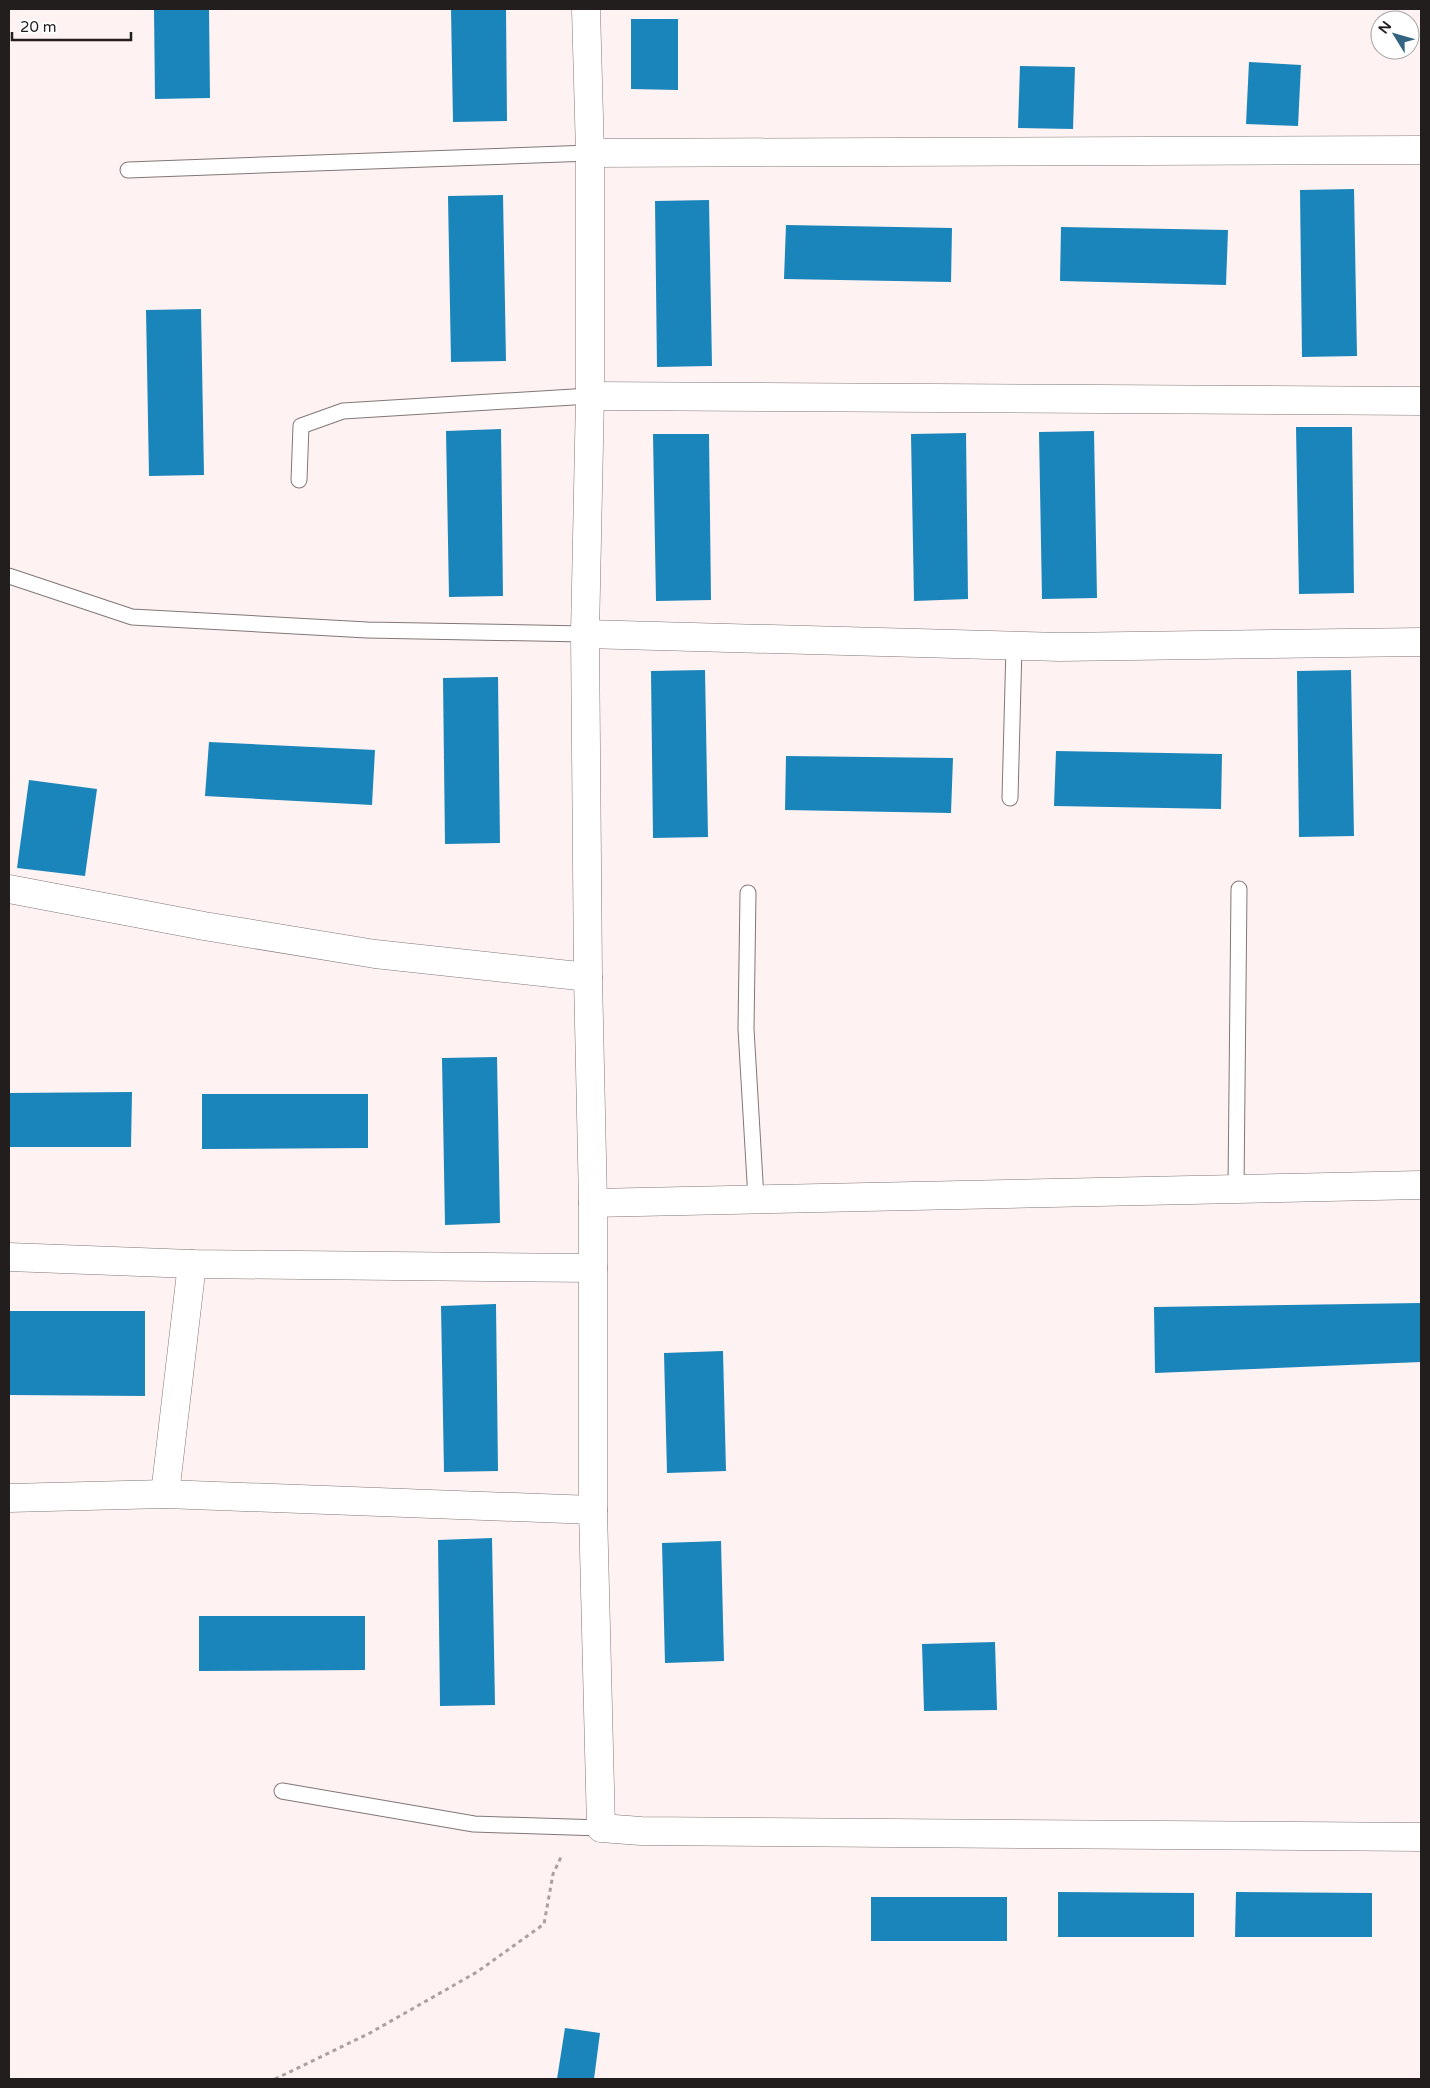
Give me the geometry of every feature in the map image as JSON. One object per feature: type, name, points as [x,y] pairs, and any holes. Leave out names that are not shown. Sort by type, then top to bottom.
[{"type":"street","points":[[586,9],[590,153],[590,396],[585,634],[588,977],[593,1203],[593,1510],[601,1828],[662,1831],[1421,1837]]},
{"type":"street","points":[[590,153],[1421,150]]},
{"type":"street","points":[[590,396],[1421,401]]},
{"type":"street","points":[[585,634],[1060,647],[1421,642]]},
{"type":"street","points":[[9,889],[204,926],[375,954],[588,977]]},
{"type":"street","points":[[593,1203],[1421,1185]]},
{"type":"street","points":[[9,1258],[192,1264],[593,1268]]},
{"type":"street","points":[[165,1494],[192,1264]]},
{"type":"street","points":[[9,1498],[165,1494],[593,1510]]},
{"type":"lane","points":[[128,170],[590,153]]},
{"type":"lane","points":[[299,480],[301,426],[343,411],[590,396]]},
{"type":"lane","points":[[9,576],[132,617],[367,630],[585,634]]},
{"type":"lane","points":[[1010,798],[1014,646]]},
{"type":"lane","points":[[1236,1189],[1239,889]]},
{"type":"lane","points":[[748,893],[746,1029],[756,1199]]},
{"type":"lane","points":[[282,1790],[474,1824],[601,1828]]},
{"type":"path","points":[[275,2079],[370,2033],[477,1972],[544,1924],[553,1874],[574,1827]]},
{"type":"building","points":[[154,9],[209,9],[210,98],[155,99]]},
{"type":"building","points":[[451,9],[506,9],[507,121],[453,122]]},
{"type":"building","points":[[631,19],[678,19],[678,90],[631,89]]},
{"type":"building","points":[[1249,62],[1301,65],[1298,126],[1246,124]]},
{"type":"building","points":[[1020,66],[1075,67],[1073,129],[1018,128]]},
{"type":"building","points":[[1354,189],[1357,356],[1302,357],[1300,190]]},
{"type":"building","points":[[503,195],[506,361],[451,362],[448,196]]},
{"type":"building","points":[[709,200],[712,366],[657,367],[655,201]]},
{"type":"building","points":[[786,225],[952,228],[951,282],[784,279]]},
{"type":"building","points":[[1061,227],[1228,230],[1226,285],[1060,281]]},
{"type":"building","points":[[201,309],[204,475],[149,476],[146,310]]},
{"type":"building","points":[[1296,427],[1352,427],[1354,593],[1299,594]]},
{"type":"building","points":[[501,429],[503,596],[449,597],[446,431]]},
{"type":"building","points":[[1094,431],[1097,598],[1042,599],[1039,432]]},
{"type":"building","points":[[966,433],[968,599],[914,601],[911,434]]},
{"type":"building","points":[[653,434],[709,434],[711,600],[656,601]]},
{"type":"building","points":[[705,670],[708,837],[653,838],[651,671]]},
{"type":"building","points":[[1351,670],[1354,836],[1299,837],[1297,671]]},
{"type":"building","points":[[498,677],[500,843],[445,844],[443,678]]},
{"type":"building","points":[[209,742],[375,750],[372,805],[205,796]]},
{"type":"building","points":[[1056,751],[1222,754],[1221,809],[1054,806]]},
{"type":"building","points":[[786,756],[953,758],[951,813],[785,810]]},
{"type":"building","points":[[29,780],[97,789],[85,876],[17,868]]},
{"type":"building","points":[[497,1057],[500,1223],[445,1225],[442,1058]]},
{"type":"building","points":[[132,1092],[131,1147],[9,1147],[9,1093]]},
{"type":"building","points":[[202,1094],[368,1094],[368,1148],[202,1149]]},
{"type":"building","points":[[1421,1303],[1421,1362],[1155,1373],[1154,1307]]},
{"type":"building","points":[[496,1304],[498,1471],[444,1472],[441,1306]]},
{"type":"building","points":[[9,1311],[145,1311],[145,1396],[9,1395]]},
{"type":"building","points":[[723,1351],[726,1471],[667,1473],[664,1353]]},
{"type":"building","points":[[492,1538],[495,1705],[440,1706],[438,1540]]},
{"type":"building","points":[[721,1541],[724,1661],[665,1663],[662,1543]]},
{"type":"building","points":[[199,1616],[365,1616],[365,1670],[199,1671]]},
{"type":"building","points":[[995,1642],[997,1710],[924,1711],[922,1644]]},
{"type":"building","points":[[1058,1892],[1194,1893],[1194,1937],[1058,1937]]},
{"type":"building","points":[[1236,1892],[1372,1893],[1372,1937],[1235,1937]]},
{"type":"building","points":[[871,1897],[1007,1897],[1007,1941],[871,1941]]},
{"type":"building","points":[[565,2028],[600,2033],[594,2079],[557,2079]]}]
